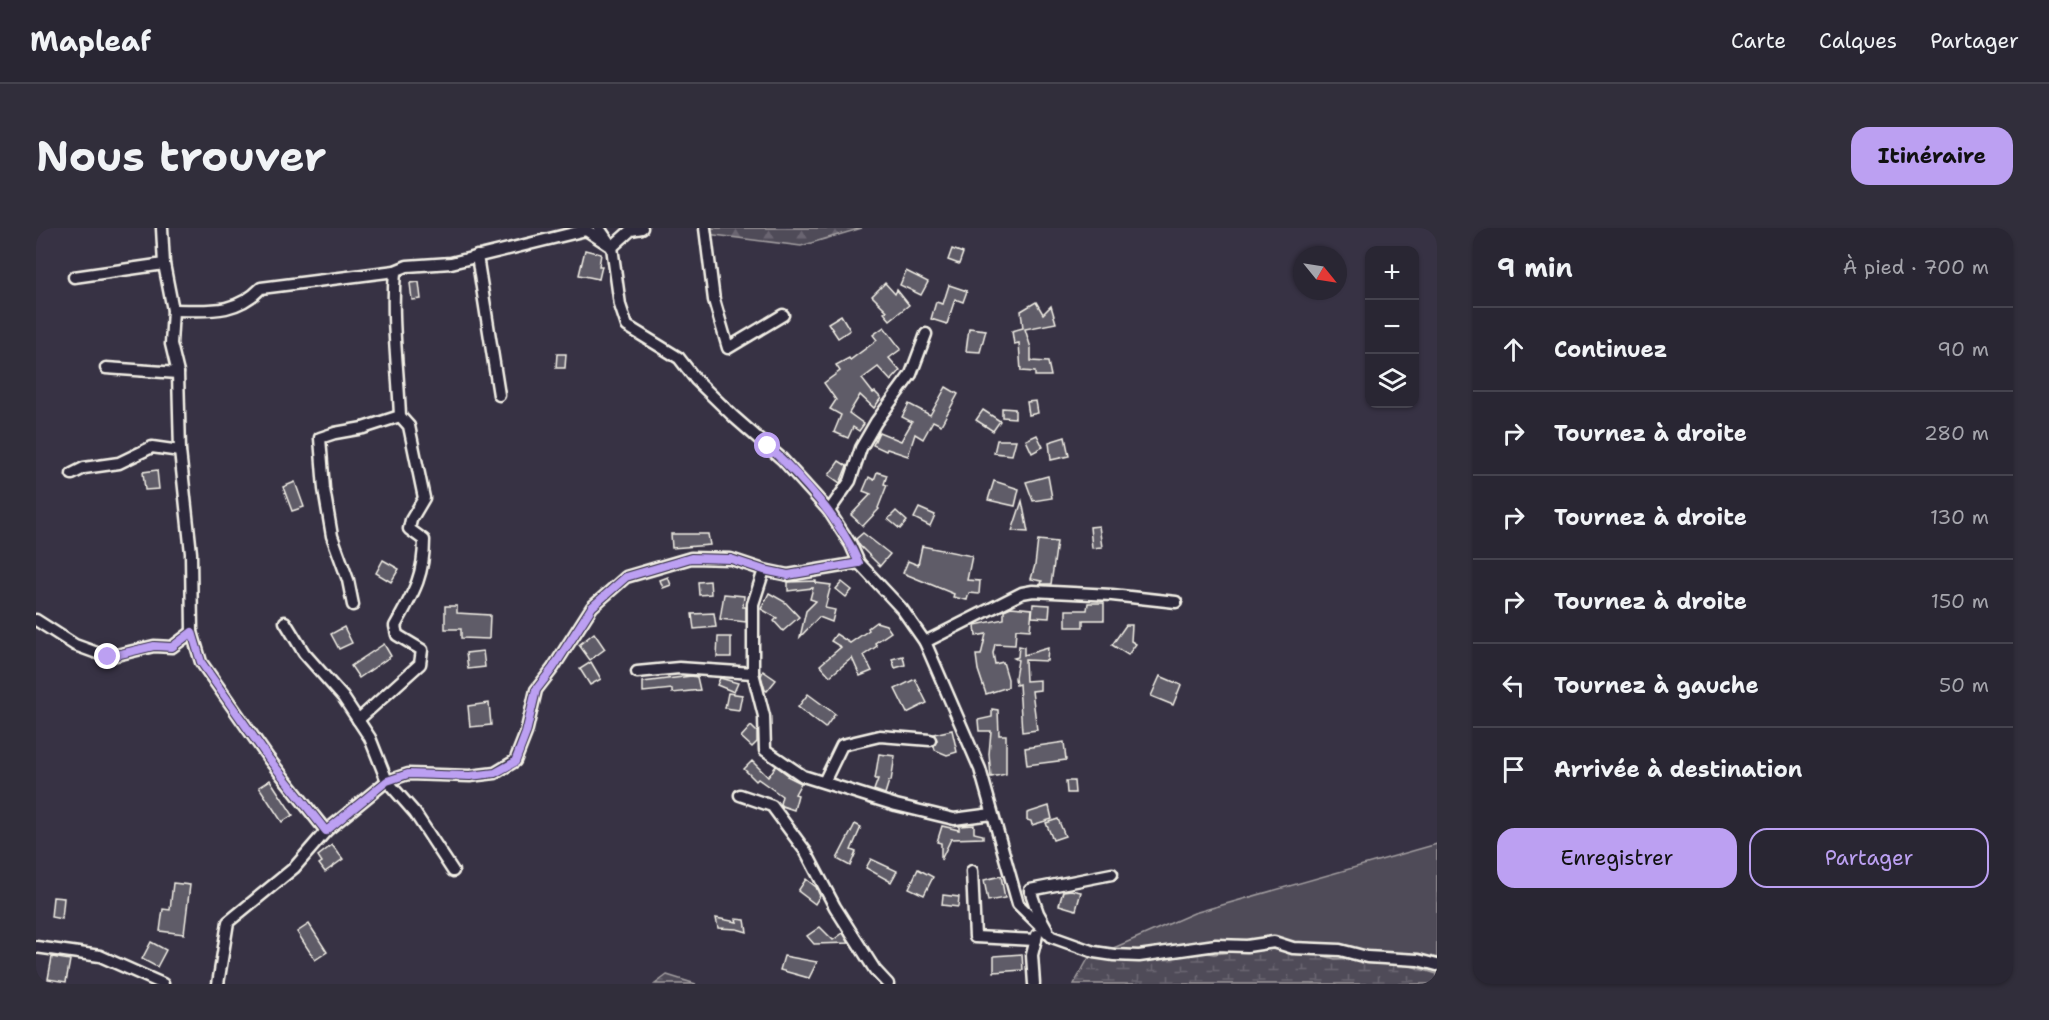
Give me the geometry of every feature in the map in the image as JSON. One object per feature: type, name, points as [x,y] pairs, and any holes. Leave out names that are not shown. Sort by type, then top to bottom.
[{"type":"street","points":[[162,228],[164,264],[172,310],[171,344],[178,373],[180,451],[191,553],[192,632],[201,662],[269,759],[326,831]]},
{"type":"street","points":[[599,228],[612,247],[620,305],[627,326],[679,358],[696,380],[782,459],[829,511],[851,545],[859,563],[902,609],[925,642],[976,757],[1018,904],[1039,926],[1052,937],[1094,952],[1114,955],[1139,956],[1216,945],[1247,946],[1274,942],[1293,948],[1340,950],[1367,957],[1418,960],[1437,965]]},
{"type":"street","points":[[612,247],[631,230],[642,228]]},
{"type":"street","points":[[705,228],[714,300],[728,348],[783,315]]},
{"type":"street","points":[[172,310],[224,310],[249,300],[261,288],[395,271],[407,266],[451,263],[586,230],[612,247]]},
{"type":"street","points":[[477,256],[500,395]]},
{"type":"street","points":[[74,277],[164,264]]},
{"type":"street","points":[[358,720],[420,664],[422,650],[397,634],[395,626],[419,582],[424,556],[424,540],[409,529],[411,520],[424,498],[410,426],[400,416],[392,305],[395,271]]},
{"type":"street","points":[[829,511],[850,481],[861,448],[876,422],[911,374],[926,334]]},
{"type":"street","points":[[106,368],[178,373]]},
{"type":"street","points":[[353,605],[348,580],[332,536],[324,489],[320,438],[400,416]]},
{"type":"street","points":[[72,474],[84,468],[119,464],[152,447],[180,451]]},
{"type":"street","points":[[218,984],[228,922],[294,868],[326,831],[387,781],[408,774],[470,776],[495,773],[515,762],[526,733],[536,690],[592,607],[626,577],[691,558],[731,559],[788,575],[859,563]]},
{"type":"street","points":[[764,570],[753,604],[753,673],[764,716],[765,750],[803,776],[896,805],[954,819],[992,814]]},
{"type":"street","points":[[925,642],[1022,593],[1033,591],[1112,595],[1176,602]]},
{"type":"street","points":[[36,620],[75,645],[108,657],[154,646],[172,647],[192,632]]},
{"type":"street","points":[[285,622],[304,653],[343,697],[370,738],[387,781],[415,813],[453,871]]},
{"type":"street","points":[[637,672],[678,668],[753,673]]},
{"type":"street","points":[[824,782],[842,745],[880,736],[930,740]]},
{"type":"street","points":[[740,795],[772,806],[806,852],[835,908],[875,970],[888,984]]},
{"type":"street","points":[[972,872],[975,937],[1036,940]]},
{"type":"street","points":[[1052,937],[1038,914],[1030,890],[1112,874]]},
{"type":"street","points":[[1034,984],[1032,955],[1039,926]]},
{"type":"street","points":[[36,946],[100,956],[164,984]]},
{"type":"green space","points":[[706,228],[862,228],[801,246],[707,234]]},
{"type":"green space","points":[[1437,844],[1437,974],[1401,963],[1335,959],[1293,948],[1271,947],[1214,954],[1180,949],[1102,953],[1194,913]]},
{"type":"green space","points":[[1271,947],[1293,948],[1335,959],[1363,958],[1401,963],[1437,974],[1437,984],[1074,984],[1088,959],[1102,953],[1180,949],[1214,954]]},
{"type":"green space","points":[[667,975],[696,984],[655,984]]},
{"type":"building","points":[[952,249],[963,253],[959,264],[948,260]]},
{"type":"building","points":[[585,250],[601,254],[599,266],[602,266],[599,279],[579,275]]},
{"type":"building","points":[[906,271],[928,282],[921,295],[900,285]]},
{"type":"building","points":[[419,282],[421,299],[412,300],[410,283]]},
{"type":"building","points":[[885,283],[895,294],[897,290],[909,305],[890,320],[884,313],[887,311],[872,296]]},
{"type":"building","points":[[949,285],[967,291],[963,302],[955,299],[947,324],[931,319],[936,302],[943,304]]},
{"type":"building","points":[[1036,302],[1043,314],[1051,306],[1056,323],[1025,329],[1031,348],[1031,361],[1048,362],[1051,376],[1035,376],[1035,372],[1021,371],[1019,343],[1014,344],[1012,331],[1023,328],[1021,311]]},
{"type":"building","points":[[841,315],[850,330],[838,338],[828,323]]},
{"type":"building","points":[[884,327],[901,349],[889,358],[900,371],[891,381],[878,367],[862,379],[873,393],[875,392],[881,398],[874,408],[860,395],[849,413],[864,424],[859,431],[853,427],[848,438],[834,432],[841,415],[830,409],[836,400],[824,383],[840,371],[836,365],[849,358],[850,360],[877,340],[873,335]]},
{"type":"building","points":[[969,328],[986,330],[980,352],[966,351]]},
{"type":"building","points":[[557,354],[566,354],[565,368],[556,368]]},
{"type":"building","points":[[946,387],[958,394],[941,425],[933,421],[923,439],[915,434],[908,456],[887,449],[886,451],[873,445],[879,432],[901,441],[912,422],[902,417],[909,404],[930,415]]},
{"type":"building","points":[[1036,401],[1038,413],[1029,415],[1027,402]]},
{"type":"building","points":[[1002,408],[1015,409],[1015,418],[1002,417]]},
{"type":"building","points":[[983,410],[1000,421],[993,431],[976,420]]},
{"type":"building","points":[[1037,435],[1043,447],[1032,453],[1026,440]]},
{"type":"building","points":[[1065,437],[1069,456],[1051,460],[1049,442]]},
{"type":"building","points":[[997,440],[1016,440],[1012,455],[994,453]]},
{"type":"building","points":[[839,461],[847,466],[840,483],[829,475]]},
{"type":"building","points":[[157,470],[159,489],[145,490],[143,472]]},
{"type":"building","points":[[877,472],[887,475],[884,484],[887,485],[879,509],[863,526],[851,515],[871,494],[863,491],[869,477],[874,480]]},
{"type":"building","points":[[1048,476],[1052,498],[1033,501],[1026,482]]},
{"type":"building","points":[[994,481],[1019,489],[1015,506],[988,500]]},
{"type":"building","points":[[295,482],[304,507],[292,511],[283,487]]},
{"type":"building","points":[[1022,501],[1028,532],[1012,531]]},
{"type":"building","points":[[919,508],[935,515],[930,526],[914,518]]},
{"type":"building","points":[[896,511],[907,521],[900,529],[888,519]]},
{"type":"building","points":[[1099,526],[1102,547],[1092,548],[1090,527]]},
{"type":"building","points":[[863,533],[890,554],[880,566],[856,539]]},
{"type":"building","points":[[671,534],[708,534],[710,545],[672,548]]},
{"type":"building","points":[[1038,540],[1057,542],[1051,584],[1041,584],[1042,581],[1031,579]]},
{"type":"building","points":[[922,546],[972,556],[967,580],[980,581],[979,594],[969,593],[967,600],[953,597],[954,594],[903,573],[908,561],[918,565]]},
{"type":"building","points":[[383,560],[399,569],[391,582],[376,573]]},
{"type":"building","points":[[668,577],[671,585],[663,588],[660,580]]},
{"type":"building","points":[[710,581],[711,594],[699,595],[698,582]]},
{"type":"building","points":[[816,581],[816,583],[831,585],[825,608],[835,610],[832,622],[819,617],[800,637],[806,611],[816,601],[810,599],[813,588],[788,591],[788,582]]},
{"type":"building","points":[[842,582],[852,590],[846,597],[836,589]]},
{"type":"building","points":[[769,593],[785,602],[799,617],[783,631],[774,621],[777,618],[761,609]]},
{"type":"building","points":[[724,594],[744,596],[743,607],[746,607],[746,622],[720,619]]},
{"type":"building","points":[[1088,603],[1104,603],[1104,620],[1083,620],[1083,627],[1066,627],[1066,610],[1087,610]]},
{"type":"building","points":[[1033,604],[1050,605],[1049,618],[1032,617]]},
{"type":"building","points":[[445,606],[457,606],[457,613],[490,615],[489,639],[461,638],[461,629],[445,629]]},
{"type":"building","points":[[1011,607],[1032,609],[1030,630],[1016,629],[1015,645],[995,644],[993,653],[995,664],[1003,662],[1008,687],[986,694],[976,655],[981,655],[986,634],[976,636],[975,625],[1004,619],[1004,610]]},
{"type":"building","points":[[714,613],[716,627],[694,629],[692,614]]},
{"type":"building","points":[[876,622],[886,625],[891,632],[875,643],[877,646],[864,655],[872,671],[860,676],[852,658],[830,676],[820,665],[841,647],[831,641],[836,634],[850,643],[869,630],[868,628]]},
{"type":"building","points":[[1126,625],[1132,625],[1131,641],[1136,644],[1128,655],[1112,645]]},
{"type":"building","points":[[344,627],[352,643],[339,649],[331,634]]},
{"type":"building","points":[[594,633],[605,649],[590,660],[579,645]]},
{"type":"building","points":[[718,637],[731,637],[731,657],[717,657]]},
{"type":"building","points":[[384,644],[391,656],[359,678],[351,666]]},
{"type":"building","points":[[1019,646],[1024,647],[1024,655],[1048,648],[1047,661],[1025,660],[1026,681],[1040,680],[1040,690],[1032,691],[1037,730],[1022,732],[1019,684],[1016,685],[1015,678],[1018,660],[1014,658],[1018,657]]},
{"type":"building","points":[[483,651],[485,667],[468,669],[466,653]]},
{"type":"building","points":[[903,656],[905,665],[895,668],[892,659]]},
{"type":"building","points":[[591,662],[601,679],[590,685],[580,669]]},
{"type":"building","points":[[763,671],[776,680],[767,691],[761,676]]},
{"type":"building","points":[[1160,676],[1181,685],[1173,705],[1151,696]]},
{"type":"building","points":[[697,677],[700,690],[672,693],[672,689],[643,692],[643,682]]},
{"type":"building","points":[[720,678],[738,683],[734,692],[717,685]]},
{"type":"building","points":[[915,679],[927,703],[907,713],[895,689]]},
{"type":"building","points":[[728,693],[742,695],[739,710],[725,708]]},
{"type":"building","points":[[808,694],[835,714],[825,728],[798,707]]},
{"type":"building","points":[[489,703],[491,725],[470,727],[468,706]]},
{"type":"building","points":[[992,709],[998,710],[999,735],[1006,735],[1006,774],[991,777],[989,754],[991,731],[979,731],[978,720],[992,717]]},
{"type":"building","points":[[751,726],[757,732],[757,742],[752,747],[741,737]]},
{"type":"building","points":[[952,730],[957,752],[947,755],[935,750],[937,740],[934,734]]},
{"type":"building","points":[[1064,742],[1066,760],[1027,765],[1025,748]]},
{"type":"building","points":[[879,754],[895,756],[891,781],[889,781],[885,794],[874,790],[878,779],[875,779]]},
{"type":"building","points":[[752,761],[768,777],[776,766],[787,776],[801,783],[795,794],[798,795],[794,810],[782,806],[780,804],[782,796],[758,779],[756,781],[744,769]]},
{"type":"building","points":[[270,780],[293,815],[282,822],[259,787]]},
{"type":"building","points":[[1066,781],[1074,781],[1075,793],[1067,793]]},
{"type":"building","points":[[1049,806],[1052,819],[1032,825],[1031,821],[1027,820],[1027,813]]},
{"type":"building","points":[[1058,819],[1065,836],[1053,840],[1046,823]]},
{"type":"building","points":[[855,824],[861,827],[851,850],[856,852],[850,866],[837,859]]},
{"type":"building","points":[[974,825],[974,833],[983,835],[983,838],[951,839],[941,860],[941,843],[937,842],[942,826],[959,830],[959,826]]},
{"type":"building","points":[[332,845],[343,859],[325,872],[319,864],[322,862],[318,856]]},
{"type":"building","points":[[871,859],[897,871],[891,882],[866,868]]},
{"type":"building","points":[[918,869],[933,877],[924,895],[909,888]]},
{"type":"building","points":[[1001,876],[1005,898],[988,901],[984,880]]},
{"type":"building","points":[[806,879],[816,887],[820,896],[815,904],[798,891]]},
{"type":"building","points":[[173,883],[190,885],[184,934],[160,931],[163,909],[170,910]]},
{"type":"building","points":[[1063,891],[1081,892],[1076,910],[1059,905]]},
{"type":"building","points":[[943,895],[959,897],[958,907],[942,905]]},
{"type":"building","points":[[53,897],[64,898],[62,919],[51,917]]},
{"type":"building","points":[[716,918],[737,922],[736,919],[745,920],[747,932],[718,928]]},
{"type":"building","points":[[309,924],[327,952],[315,960],[297,932]]},
{"type":"building","points":[[820,927],[833,940],[843,933],[849,943],[814,944],[807,936]]},
{"type":"building","points":[[151,942],[166,950],[157,967],[142,959]]},
{"type":"building","points":[[1022,954],[1023,970],[994,972],[994,956]]},
{"type":"building","points":[[784,956],[817,962],[809,978],[780,970]]},
{"type":"building","points":[[52,957],[70,960],[66,982],[48,979]]},
{"type":"route","points":[[108,657],[154,646],[172,647],[192,632],[201,662],[269,759],[326,831],[387,781],[408,774],[470,776],[495,773],[515,762],[526,733],[536,690],[592,607],[626,577],[691,558],[731,559],[788,575],[859,563],[851,545],[829,511],[768,446]]}]
